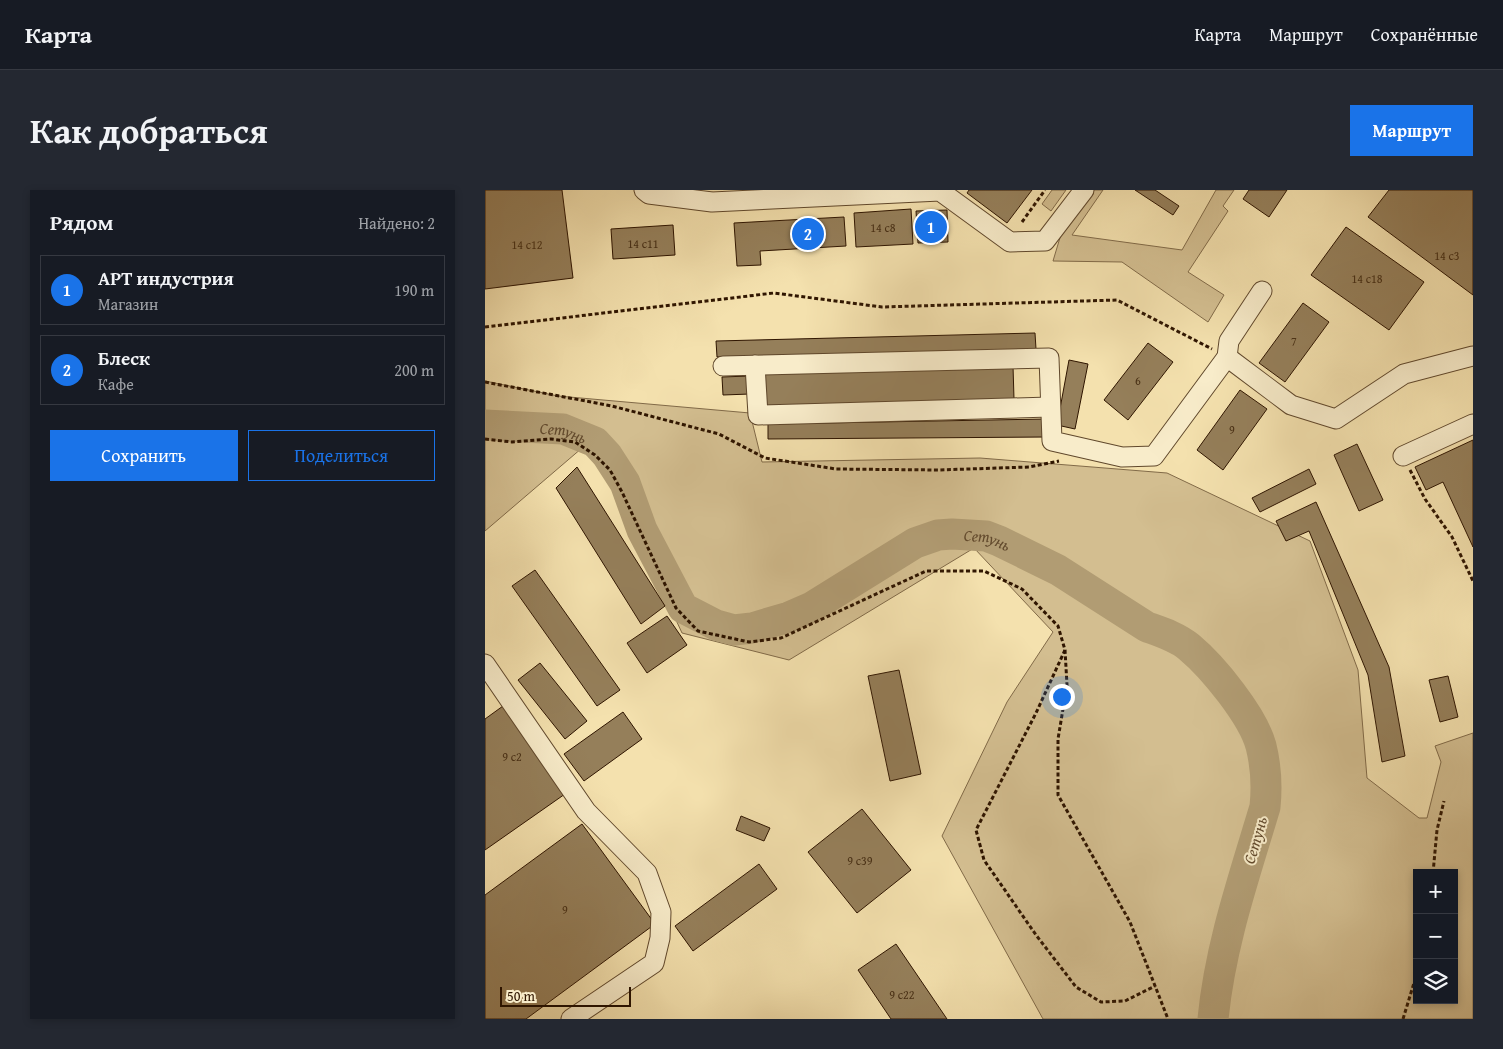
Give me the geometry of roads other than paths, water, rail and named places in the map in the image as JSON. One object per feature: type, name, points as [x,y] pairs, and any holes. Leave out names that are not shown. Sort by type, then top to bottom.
[{"type":"lane","points":[[644,190],[649,194],[712,202],[940,190],[1010,242],[1045,241],[1084,190]]},
{"type":"lane","points":[[723,366],[1049,358],[1052,441],[1122,457],[1154,456],[1227,357],[1229,341],[1262,292]]},
{"type":"lane","points":[[1227,357],[1291,405],[1337,419],[1404,374],[1473,356]]},
{"type":"lane","points":[[755,366],[758,415],[1050,406]]},
{"type":"lane","points":[[1403,456],[1473,424]]},
{"type":"lane","points":[[485,664],[586,811],[647,873],[661,912],[660,938],[654,963],[571,1019]]},
{"type":"waterway","name":"Сетунь","points":[[485,425],[563,429],[595,442],[607,455],[625,483],[642,530],[683,608],[716,625],[734,630],[752,628],[789,617],[812,607],[915,543],[938,535],[952,534],[986,536],[999,541],[1058,570],[1147,627],[1174,638],[1189,647],[1220,679],[1250,721],[1261,746],[1266,776],[1265,807],[1227,938],[1216,992],[1213,1019]]},
{"type":"place","name":"АРТ индустрия","points":[[931,227]]},
{"type":"place","name":"Блеск","points":[[808,234]]}]
